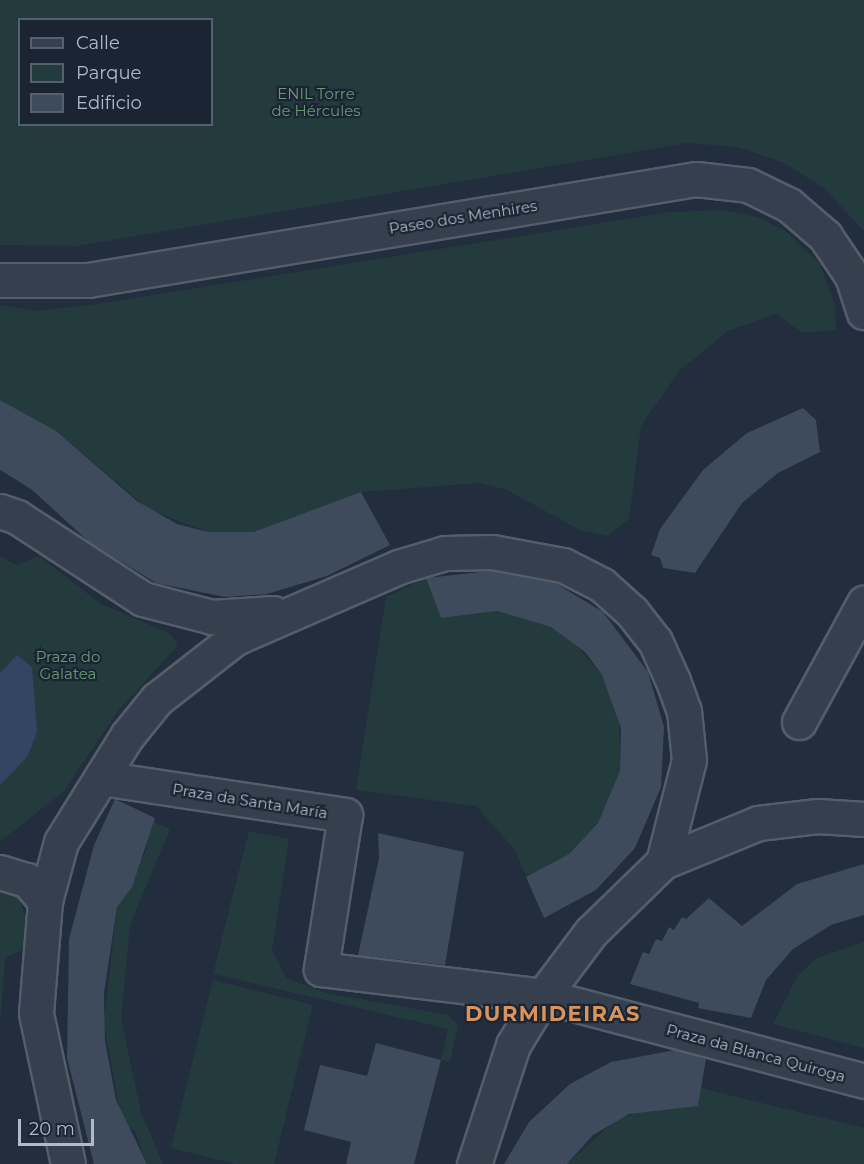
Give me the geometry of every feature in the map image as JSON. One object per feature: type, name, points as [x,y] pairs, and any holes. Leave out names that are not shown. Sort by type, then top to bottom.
[{"type":"street","name":"Paseo dos Menhires","points":[[0,280],[88,280],[696,179],[748,185],[789,205],[825,236],[852,276],[864,312]]},
{"type":"street","points":[[0,511],[17,517],[112,583],[176,610],[213,617],[262,616],[312,603],[445,553],[525,555],[563,565],[602,585],[655,641],[684,711],[689,760],[663,862]]},
{"type":"street","points":[[68,1164],[36,1013],[45,901],[61,842],[100,778],[157,699],[201,660],[312,603]]},
{"type":"street","points":[[799,722],[864,603]]},
{"type":"street","name":"Praza da Santa María","points":[[100,778],[345,815],[321,969],[543,996]]},
{"type":"street","points":[[474,1164],[513,1046],[543,996],[591,932],[663,862],[758,823],[818,816],[864,819]]},
{"type":"street","points":[[0,872],[27,880],[45,901]]},
{"type":"street","name":"Praza da Blanca Quiroga","points":[[543,996],[864,1081]]},
{"type":"green space","name":"ENIL Torre de Hércules","points":[[0,0],[864,0],[864,231],[825,189],[784,163],[738,147],[687,143],[77,246],[0,245]]},
{"type":"green space","points":[[721,210],[758,217],[787,232],[820,264],[835,306],[836,330],[803,333],[776,314],[728,331],[679,371],[641,426],[629,519],[608,536],[580,530],[505,489],[480,483],[361,492],[253,532],[208,532],[150,510],[56,431],[0,400],[0,305],[36,311],[97,304],[670,212]]},
{"type":"green space","name":"Praza do Galatea","points":[[0,556],[16,565],[39,556],[101,604],[169,633],[178,645],[118,711],[64,791],[0,842]]},
{"type":"green space","points":[[426,578],[441,618],[497,611],[551,627],[574,643],[602,675],[619,714],[620,771],[598,823],[569,854],[532,874],[526,876],[515,850],[476,806],[356,790],[386,597]]},
{"type":"green space","points":[[153,822],[170,829],[130,925],[121,1018],[141,1112],[163,1164],[147,1164],[134,1129],[128,1129],[120,1111],[104,1024],[117,906],[147,849],[143,844]]},
{"type":"green space","points":[[249,831],[289,839],[272,950],[286,978],[326,993],[449,1015],[458,1026],[450,1062],[441,1060],[448,1029],[213,974]]},
{"type":"green space","points":[[0,891],[18,897],[30,927],[27,948],[5,958],[0,1025]]},
{"type":"green space","points":[[864,942],[864,1048],[773,1024],[798,975],[817,958]]},
{"type":"green space","points":[[213,980],[313,1005],[274,1164],[235,1164],[171,1148]]},
{"type":"green space","points":[[701,1088],[864,1128],[864,1164],[567,1164],[616,1120],[643,1110],[698,1106]]},
{"type":"water","points":[[17,655],[32,667],[37,732],[27,757],[0,785],[0,673]]},
{"type":"building","points":[[0,400],[56,431],[137,501],[177,524],[208,532],[253,532],[361,492],[390,545],[327,576],[267,594],[225,597],[156,583],[88,541],[31,489],[0,470]]},
{"type":"building","points":[[803,408],[816,420],[820,452],[778,473],[742,503],[695,573],[663,568],[660,558],[651,555],[660,529],[703,470],[747,433]]},
{"type":"building","points":[[490,571],[555,583],[603,612],[648,672],[664,727],[661,787],[635,848],[596,890],[544,918],[526,877],[569,854],[598,823],[620,771],[621,728],[602,675],[585,652],[551,627],[497,611],[441,618],[426,578]]},
{"type":"building","points":[[115,799],[155,818],[132,887],[117,907],[104,993],[105,1041],[116,1100],[147,1164],[94,1164],[67,1058],[69,939],[94,845]]},
{"type":"building","points":[[378,833],[464,852],[445,965],[358,955],[379,858]]},
{"type":"building","points":[[864,864],[864,915],[831,925],[793,949],[766,980],[751,1018],[698,1008],[699,1003],[630,984],[643,952],[649,954],[656,939],[662,941],[669,927],[674,930],[682,917],[686,919],[709,898],[742,926],[797,884]]},
{"type":"building","points":[[376,1043],[441,1060],[414,1164],[346,1164],[351,1142],[304,1130],[320,1065],[367,1076]]},
{"type":"building","points":[[675,1050],[706,1059],[698,1106],[629,1114],[593,1135],[567,1164],[504,1164],[529,1122],[570,1084],[611,1062]]},
{"type":"district","name":"DURMIDEIRAS","points":[[553,1014]]}]
